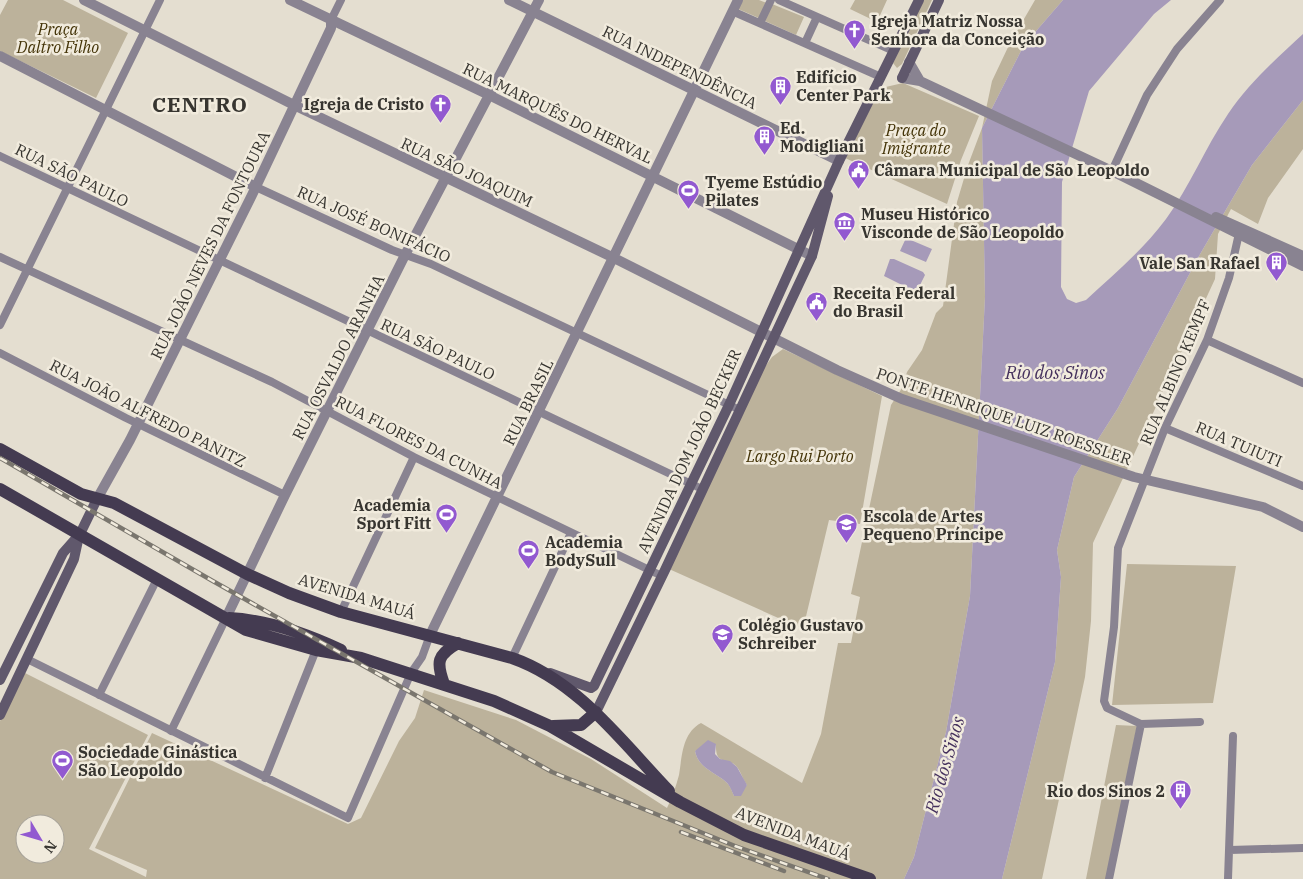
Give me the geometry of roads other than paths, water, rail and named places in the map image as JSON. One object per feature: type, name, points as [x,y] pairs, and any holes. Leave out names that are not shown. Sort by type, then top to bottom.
[{"type":"main road","name":"AVENIDA DOM JOÃO BECKER","points":[[539,669],[593,687],[729,405],[839,161],[919,0]]},
{"type":"main road","points":[[902,78],[938,0]]},
{"type":"main road","points":[[894,51],[892,70],[902,78]]},
{"type":"main road","points":[[881,77],[902,78]]},
{"type":"main road","name":"AVENIDA DOM JOÃO BECKER","points":[[596,712],[812,256],[833,174]]},
{"type":"main road","name":"AVENIDA MAUÁ","points":[[0,449],[81,494],[97,500],[114,503],[247,574],[289,593],[342,612],[512,658],[539,669],[596,712],[680,802]]},
{"type":"main road","name":"AVENIDA MAUÁ","points":[[0,489],[246,630],[316,650],[360,658],[494,701],[550,726],[680,802],[744,835],[870,879]]},
{"type":"main road","points":[[0,715],[74,559],[79,536],[97,500]]},
{"type":"main road","points":[[0,680],[63,553],[79,536]]},
{"type":"main road","name":"AVENIDA MAUÁ","points":[[226,618],[249,619],[320,640],[360,658]]},
{"type":"main road","points":[[444,684],[439,670],[439,661],[445,651],[458,643]]},
{"type":"main road","points":[[550,726],[581,724],[596,712]]},
{"type":"street","name":"RUA SÃO JOAQUIM","points":[[84,0],[294,105],[614,258],[837,370]]},
{"type":"street","points":[[0,325],[160,0]]},
{"type":"street","name":"RUA MARQUÊS DO HERVAL","points":[[290,0],[489,95],[812,256]]},
{"type":"street","name":"RUA JOÃO NEVES DA FONTOURA","points":[[97,500],[138,424],[256,187],[331,28],[331,20],[341,0]]},
{"type":"street","name":"RUA INDEPENDÊNCIA","points":[[509,0],[839,161]]},
{"type":"street","name":"RUA OSVALDO ARANHA","points":[[171,731],[367,331],[539,0]]},
{"type":"street","name":"RUA BRASIL","points":[[265,778],[348,818],[410,673],[422,657],[430,635],[578,334],[738,0]]},
{"type":"street","points":[[760,23],[770,0]]},
{"type":"street","points":[[779,0],[894,51]]},
{"type":"street","points":[[1112,171],[1152,88],[1177,49],[1220,0]]},
{"type":"street","points":[[732,11],[881,77]]},
{"type":"street","points":[[805,43],[817,17]]},
{"type":"street","name":"RUA JOSÉ BONIFÁCIO","points":[[0,56],[256,187],[406,255],[431,264],[740,410]]},
{"type":"street","points":[[909,62],[920,81]]},
{"type":"street","points":[[902,78],[920,81],[1173,201],[1240,231],[1303,256]]},
{"type":"street","name":"RUA SÃO PAULO","points":[[0,156],[702,489]]},
{"type":"street","points":[[1240,231],[1303,266]]},
{"type":"street","name":"RUA ALBINO KEMPF","points":[[1141,724],[1130,717],[1107,708],[1104,700],[1114,627],[1118,548],[1165,428],[1207,340],[1229,278],[1240,231]]},
{"type":"street","name":"RUA FLORES DA CUNHA","points":[[0,257],[279,386],[414,457],[662,576]]},
{"type":"street","points":[[1207,340],[1303,383]]},
{"type":"street","name":"RUA JOÃO ALFREDO PANITZ","points":[[0,353],[138,424],[285,496]]},
{"type":"street","name":"PONTE HENRIQUE LUIZ ROESSLER","points":[[837,370],[902,399],[949,416],[1134,477],[1263,507],[1303,526]]},
{"type":"street","name":"RUA TUIUTI","points":[[1165,428],[1303,486]]},
{"type":"street","points":[[342,612],[414,457]]},
{"type":"street","points":[[512,658],[571,533]]},
{"type":"street","points":[[99,695],[157,579]]},
{"type":"street","points":[[27,659],[265,778],[316,650]]},
{"type":"street","points":[[1110,879],[1141,724],[1200,722]]},
{"type":"street","points":[[1228,879],[1233,736]]},
{"type":"street","points":[[1230,850],[1303,848]]},
{"type":"water","name":"Rio dos Sinos","points":[[1063,0],[1171,0],[1154,14],[1089,91],[1062,182],[1061,287],[1067,299],[1076,303],[1086,300],[1148,241],[1175,206],[1220,127],[1244,92],[1303,34],[1303,100],[1252,165],[1199,256],[1118,408],[1074,477],[1057,550],[1061,577],[1055,662],[1002,879],[904,879],[914,857],[946,732],[970,596],[985,297],[982,128],[1024,45]]},
{"type":"water","points":[[906,238],[932,249],[926,262],[900,251]]},
{"type":"water","points":[[890,259],[923,272],[925,275],[918,289],[914,291],[884,276]]},
{"type":"water","points":[[708,740],[716,744],[715,754],[720,759],[730,761],[737,767],[747,785],[741,796],[734,796],[727,783],[703,766],[697,757],[695,751]]},
{"type":"railway","points":[[0,458],[211,580],[552,772],[735,846],[828,879]]},
{"type":"railway","points":[[681,832],[784,871]]},
{"type":"place","name":"Igreja Matriz Nossa Senhora da Conceição","points":[[855,49]]},
{"type":"place","name":"Edifício Center Park","points":[[780,105]]},
{"type":"place","name":"Igreja de Cristo","points":[[440,123]]},
{"type":"place","name":"Ed. Modigliani","points":[[764,156]]},
{"type":"place","name":"Câmara Municipal de São Leopoldo","points":[[858,189]]},
{"type":"place","name":"Tyeme Estúdio Pilates","points":[[689,210]]},
{"type":"place","name":"Museu Histórico Visconde de São Leopoldo","points":[[845,242]]},
{"type":"place","name":"Vale San Rafael","points":[[1276,282]]},
{"type":"place","name":"Receita Federal do Brasil","points":[[817,321]]},
{"type":"place","name":"Academia Sport Fitt","points":[[447,533]]},
{"type":"place","name":"Escola de Artes Pequeno Príncipe","points":[[847,544]]},
{"type":"place","name":"Academia BodySull","points":[[529,570]]},
{"type":"place","name":"Colégio Gustavo Schreiber","points":[[722,653]]},
{"type":"place","name":"Sociedade Ginástica São Leopoldo","points":[[62,780]]},
{"type":"place","name":"Rio dos Sinos 2","points":[[1181,810]]},
{"type":"district","name":"CENTRO","points":[[200,105]]},
{"type":"park label","name":"Praça Daltro Filho","points":[[58,38]]},
{"type":"park label","name":"Praça do Imigrante","points":[[916,139]]},
{"type":"park label","name":"Largo Rui Porto","points":[[800,456]]}]
